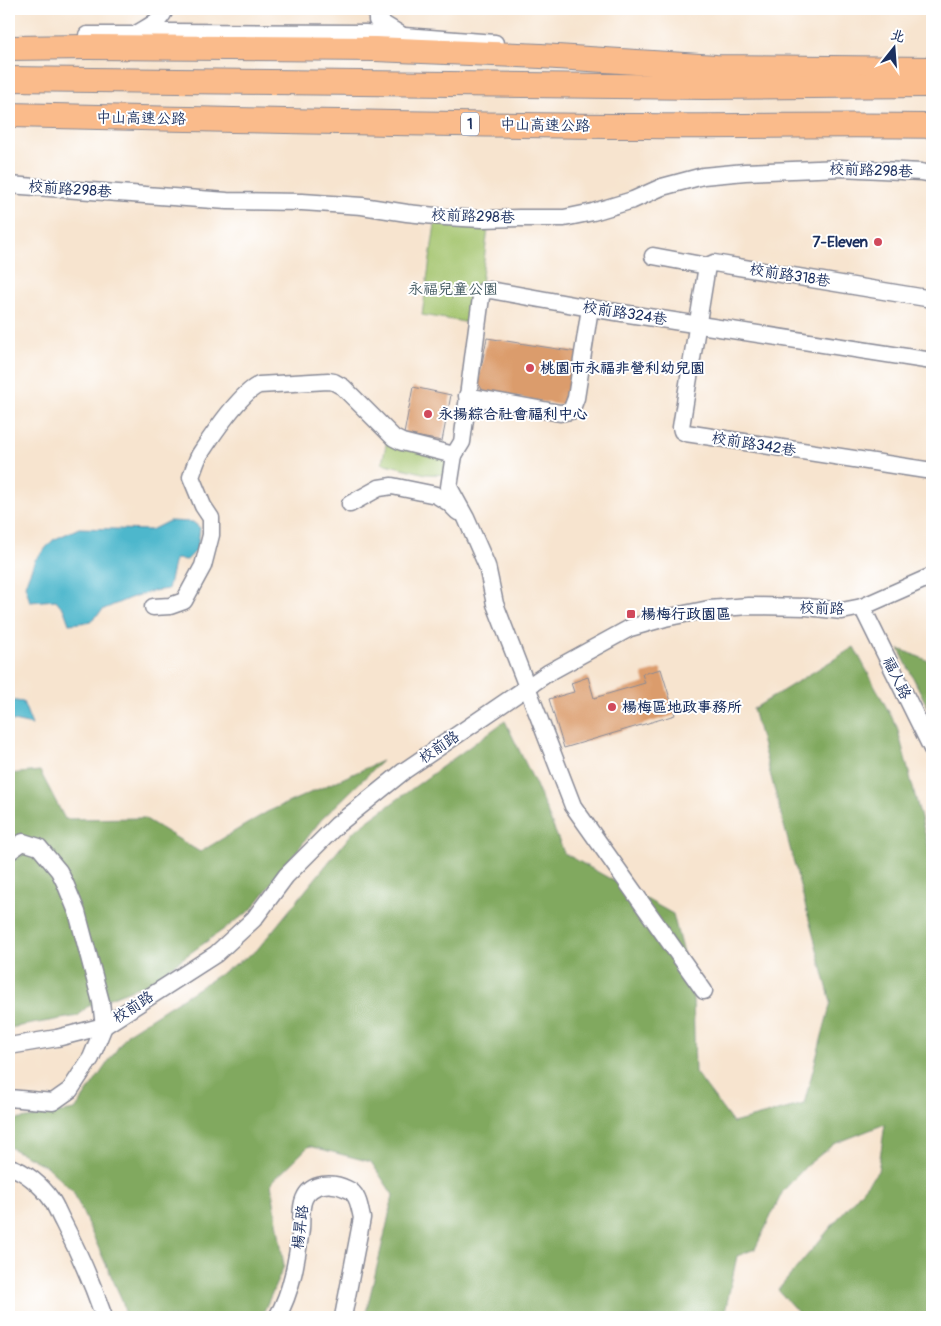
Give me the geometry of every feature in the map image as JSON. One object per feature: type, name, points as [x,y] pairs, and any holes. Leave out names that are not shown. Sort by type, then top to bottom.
[{"type":"highway","points":[[9,48],[392,50],[541,56],[716,67],[932,69]]},
{"type":"highway","points":[[9,79],[704,87],[932,85]]},
{"type":"highway","name":"中山高速公路","points":[[9,115],[576,126],[932,126]]},
{"type":"street","points":[[134,35],[154,23],[165,9]]},
{"type":"street","points":[[377,9],[377,20],[402,36]]},
{"type":"street","points":[[9,38],[18,36],[134,35],[165,32],[365,33],[623,53],[716,67]]},
{"type":"street","name":"校前路298巷","points":[[9,184],[227,201],[302,202],[362,206],[407,213],[482,219],[564,218],[601,210],[633,200],[662,187],[703,176],[745,172],[841,168],[932,174]]},
{"type":"street","name":"校前路318巷","points":[[653,256],[707,266],[714,263],[932,299]]},
{"type":"street","points":[[698,325],[707,266]]},
{"type":"street","name":"校前路324巷","points":[[704,991],[572,806],[495,604],[487,566],[466,518],[449,487],[454,456],[462,442],[481,297],[484,291],[490,290],[590,308],[932,361]]},
{"type":"street","points":[[467,396],[560,413],[571,411],[576,398],[590,308]]},
{"type":"street","name":"校前路342巷","points":[[698,325],[681,427],[682,431],[932,471]]},
{"type":"street","points":[[153,607],[170,606],[184,601],[203,566],[211,535],[212,518],[203,506],[191,477],[199,456],[224,419],[254,387],[259,385],[334,382],[343,388],[394,438],[402,442],[454,456]]},
{"type":"street","points":[[350,504],[379,488],[392,486],[436,495],[466,518]]},
{"type":"street","name":"校前路","points":[[9,1046],[57,1038],[104,1026],[216,954],[254,919],[286,876],[337,825],[404,771],[548,673],[630,628],[665,618],[709,609],[749,606],[807,607],[842,611],[862,607],[932,576]]},
{"type":"street","name":"福人路","points":[[862,607],[932,749]]},
{"type":"street","points":[[9,852],[23,842],[39,848],[59,871],[77,912],[101,1002],[104,1026],[91,1058],[70,1090],[53,1102],[9,1098]]},
{"type":"street","points":[[9,1167],[16,1168],[34,1181],[50,1199],[73,1242],[98,1298],[104,1317]]},
{"type":"street","name":"楊昇路","points":[[277,1317],[290,1284],[298,1251],[304,1198],[312,1189],[324,1184],[338,1184],[353,1192],[362,1218],[343,1317]]},
{"type":"green space","name":"永福兒童公園","points":[[435,224],[488,229],[476,324],[422,315]]},
{"type":"green space","points":[[388,436],[443,450],[450,475],[426,474],[382,463]]},
{"type":"green space","points":[[854,647],[897,727],[932,860],[932,1317],[802,1317],[778,1290],[878,1171],[885,1124],[834,1144],[806,1166],[783,1191],[755,1249],[737,1256],[724,1317],[365,1317],[393,1195],[371,1162],[309,1146],[271,1183],[284,1266],[264,1311],[256,1317],[126,1317],[122,1300],[73,1191],[46,1166],[9,1147],[9,1121],[75,1110],[128,1033],[256,951],[354,831],[505,721],[536,785],[564,853],[673,914],[693,993],[695,1072],[733,1123],[804,1104],[831,1002],[753,709]]},
{"type":"green space","points":[[899,649],[932,662],[932,716]]},
{"type":"green space","points":[[382,761],[321,820],[251,910],[148,983],[87,1007],[78,1016],[9,1028],[9,774],[40,771],[65,819],[144,818],[200,852],[267,812]]},
{"type":"water","points":[[169,521],[193,522],[200,528],[197,550],[187,560],[175,559],[168,589],[153,591],[130,598],[104,609],[89,622],[69,624],[64,610],[56,600],[30,602],[25,585],[35,560],[53,540],[79,528],[151,530]]},
{"type":"water","points":[[9,700],[23,702],[32,725],[9,720]]},
{"type":"building","name":"桃園市永福非營利幼兒園","points":[[487,338],[583,353],[565,406],[484,392],[478,383]]},
{"type":"building","name":"永揚綜合社會福利中心","points":[[413,387],[451,395],[442,441],[404,434]]},
{"type":"building","name":"楊梅區地政事務所","points":[[661,669],[675,715],[564,748],[549,699],[574,692],[571,683],[588,677],[594,698],[645,683],[642,674]]},
{"type":"place","name":"7-Eleven","points":[[878,242]]},
{"type":"place","name":"桃園市永福非營利幼兒園","points":[[530,368]]},
{"type":"place","name":"永揚綜合社會福利中心","points":[[428,414]]},
{"type":"place","name":"楊梅行政園區","points":[[631,614]]},
{"type":"place","name":"楊梅區地政事務所","points":[[612,707]]}]
